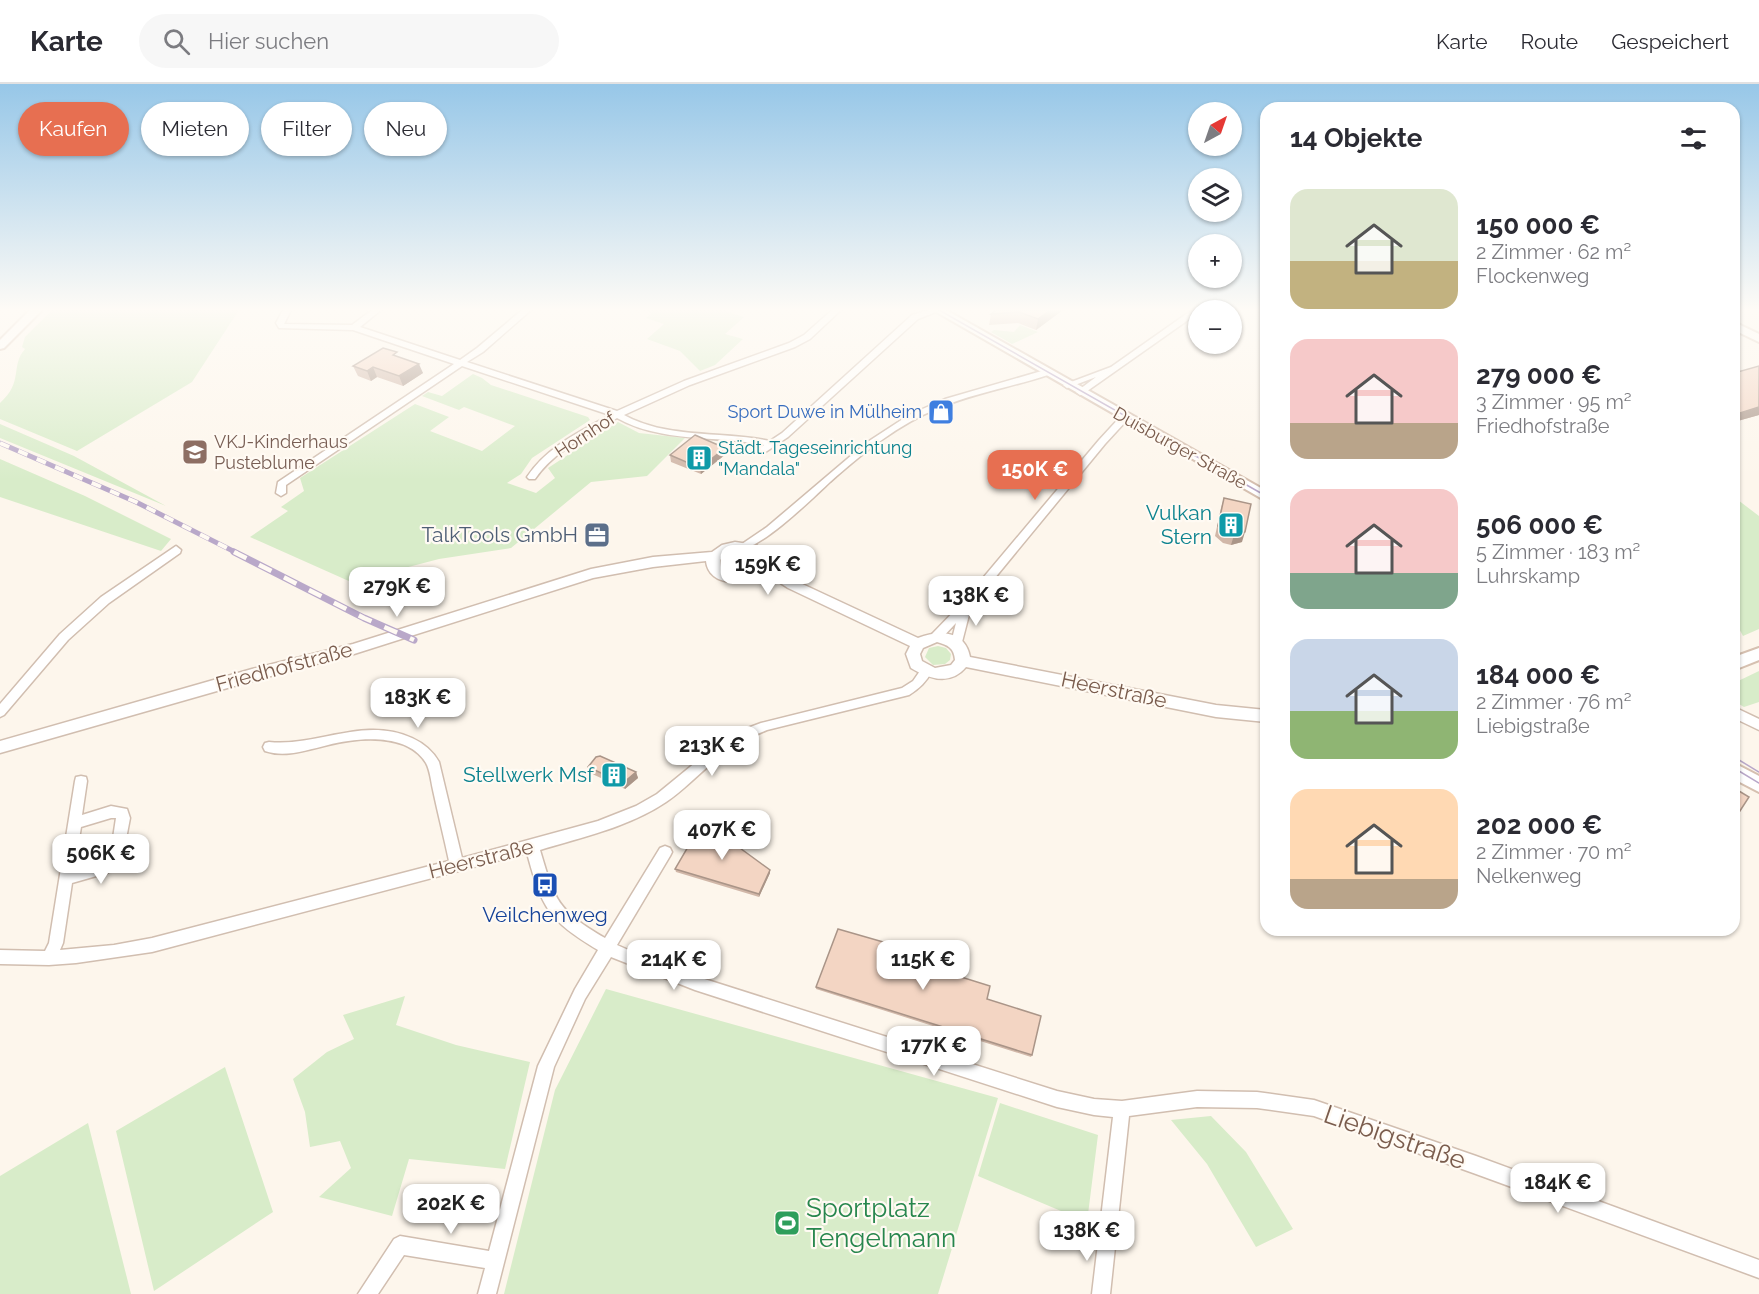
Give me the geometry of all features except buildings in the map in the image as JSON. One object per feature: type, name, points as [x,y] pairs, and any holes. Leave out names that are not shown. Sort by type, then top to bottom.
[{"type":"main road","name":"Duisburger Straße","points":[[1034,366],[1260,494]]},
{"type":"main road","points":[[1740,662],[1759,654]]},
{"type":"main road","points":[[1740,761],[1759,772]]},
{"type":"main road","points":[[1740,774],[1759,785]]},
{"type":"street","points":[[281,493],[281,484],[457,366]]},
{"type":"street","points":[[472,366],[616,414],[644,428],[750,439],[773,444]]},
{"type":"street","name":"Hornhof","points":[[532,477],[538,466],[570,442],[616,414],[675,386],[730,366]]},
{"type":"street","points":[[761,451],[773,444],[860,366]]},
{"type":"street","points":[[1067,385],[1117,366]]},
{"type":"street","points":[[1080,392],[1117,366]]},
{"type":"street","points":[[753,554],[764,544],[769,531],[850,459],[914,416],[960,397],[1045,373]]},
{"type":"street","points":[[966,606],[957,643],[963,655],[963,661],[955,670],[948,673],[926,671],[914,659],[913,654],[918,644],[936,637],[966,606],[1125,417]]},
{"type":"street","points":[[715,563],[731,547],[753,554],[793,585],[918,644]]},
{"type":"street","points":[[0,712],[64,637],[105,600],[176,550]]},
{"type":"street","points":[[747,576],[758,568],[753,554]]},
{"type":"street","name":"Friedhofstraße","points":[[0,747],[252,675],[354,649],[577,577],[616,568],[672,560],[715,563],[728,578],[747,576]]},
{"type":"street","points":[[747,576],[793,585]]},
{"type":"street","points":[[936,637],[957,643]]},
{"type":"street","name":"Heerstraße","points":[[963,661],[1216,711],[1260,715]]},
{"type":"street","name":"Heerstraße","points":[[0,957],[49,958],[120,952],[532,846],[599,826],[641,810],[662,798],[722,748],[741,736],[765,726],[905,692],[916,684],[926,671]]},
{"type":"street","points":[[1740,715],[1759,725]]},
{"type":"street","points":[[269,747],[285,749],[305,747],[343,737],[368,735],[388,736],[408,741],[425,750],[433,762],[457,865]]},
{"type":"street","points":[[49,958],[56,943],[68,878],[81,781]]},
{"type":"street","points":[[68,878],[107,867],[116,861],[123,818],[122,813],[111,812],[75,823]]},
{"type":"street","name":"Liebigstraße","points":[[532,846],[552,903],[561,915],[608,947],[633,960],[1057,1099],[1094,1107],[1122,1109],[1197,1099],[1257,1100],[1314,1108],[1759,1269]]},
{"type":"street","points":[[487,1294],[546,1066],[580,994],[665,852]]},
{"type":"street","points":[[1101,1294],[1122,1109]]},
{"type":"street","points":[[368,1294],[400,1245],[495,1261]]},
{"type":"green space","points":[[17,366],[202,366],[192,382],[77,451],[0,419],[0,403],[15,381]]},
{"type":"green space","points":[[695,366],[711,366],[700,371]]},
{"type":"green space","points":[[473,374],[491,385],[588,417],[590,420],[532,458],[521,474],[507,483],[536,493],[555,478],[548,468],[618,422],[639,433],[685,438],[647,476],[591,482],[511,548],[439,559],[351,582],[250,537],[288,511],[281,507],[304,491],[300,478],[415,404],[449,417],[430,431],[482,451],[515,426],[464,407],[459,410],[422,396],[428,392],[442,396]]},
{"type":"green space","points":[[0,424],[74,456],[166,506],[0,438]]},
{"type":"green space","points":[[0,459],[85,496],[171,539],[161,551],[0,497]]},
{"type":"green space","points":[[1740,502],[1759,516],[1759,629],[1743,636],[1740,630]]},
{"type":"green space","points":[[938,646],[946,648],[951,654],[950,660],[945,664],[933,665],[925,657],[929,648]]},
{"type":"green space","points":[[1759,671],[1759,702],[1744,707],[1740,705],[1740,680]]},
{"type":"green space","points":[[606,989],[998,1098],[938,1294],[504,1294],[555,1090]]},
{"type":"green space","points":[[405,996],[396,1025],[456,1045],[530,1062],[505,1169],[409,1159],[392,1216],[319,1197],[351,1168],[340,1141],[310,1147],[305,1112],[293,1079],[327,1052],[354,1039],[343,1015]]},
{"type":"green space","points":[[225,1067],[273,1212],[154,1291],[116,1131]]},
{"type":"green space","points":[[1000,1103],[1098,1135],[1087,1222],[978,1176]]},
{"type":"green space","points":[[1211,1116],[1246,1152],[1293,1229],[1256,1247],[1207,1164],[1171,1120]]},
{"type":"green space","points":[[88,1123],[131,1294],[0,1294],[0,1176]]},
{"type":"tram line","points":[[1038,366],[1260,493]]},
{"type":"tram line","points":[[1740,761],[1759,772]]},
{"type":"tram line","points":[[1740,772],[1759,783]]},
{"type":"railway","points":[[0,443],[136,502],[237,553]]},
{"type":"railway","points":[[234,552],[364,618],[414,640]]},
{"type":"place","name":"Sport Duwe in Mülheim","points":[[941,412]]},
{"type":"place","name":"VKJ-Kinderhaus Pusteblume","points":[[195,452]]},
{"type":"place","name":"Städt. Tageseinrichtung \"Mandala\"","points":[[699,458]]},
{"type":"place","name":"Vulkan Stern","points":[[1231,525]]},
{"type":"place","name":"TalkTools GmbH","points":[[597,535]]},
{"type":"place","name":"Stellwerk Msf","points":[[614,775]]},
{"type":"place","name":"Veilchenweg","points":[[545,885]]},
{"type":"place","name":"Sportplatz Tengelmann","points":[[787,1223]]}]
